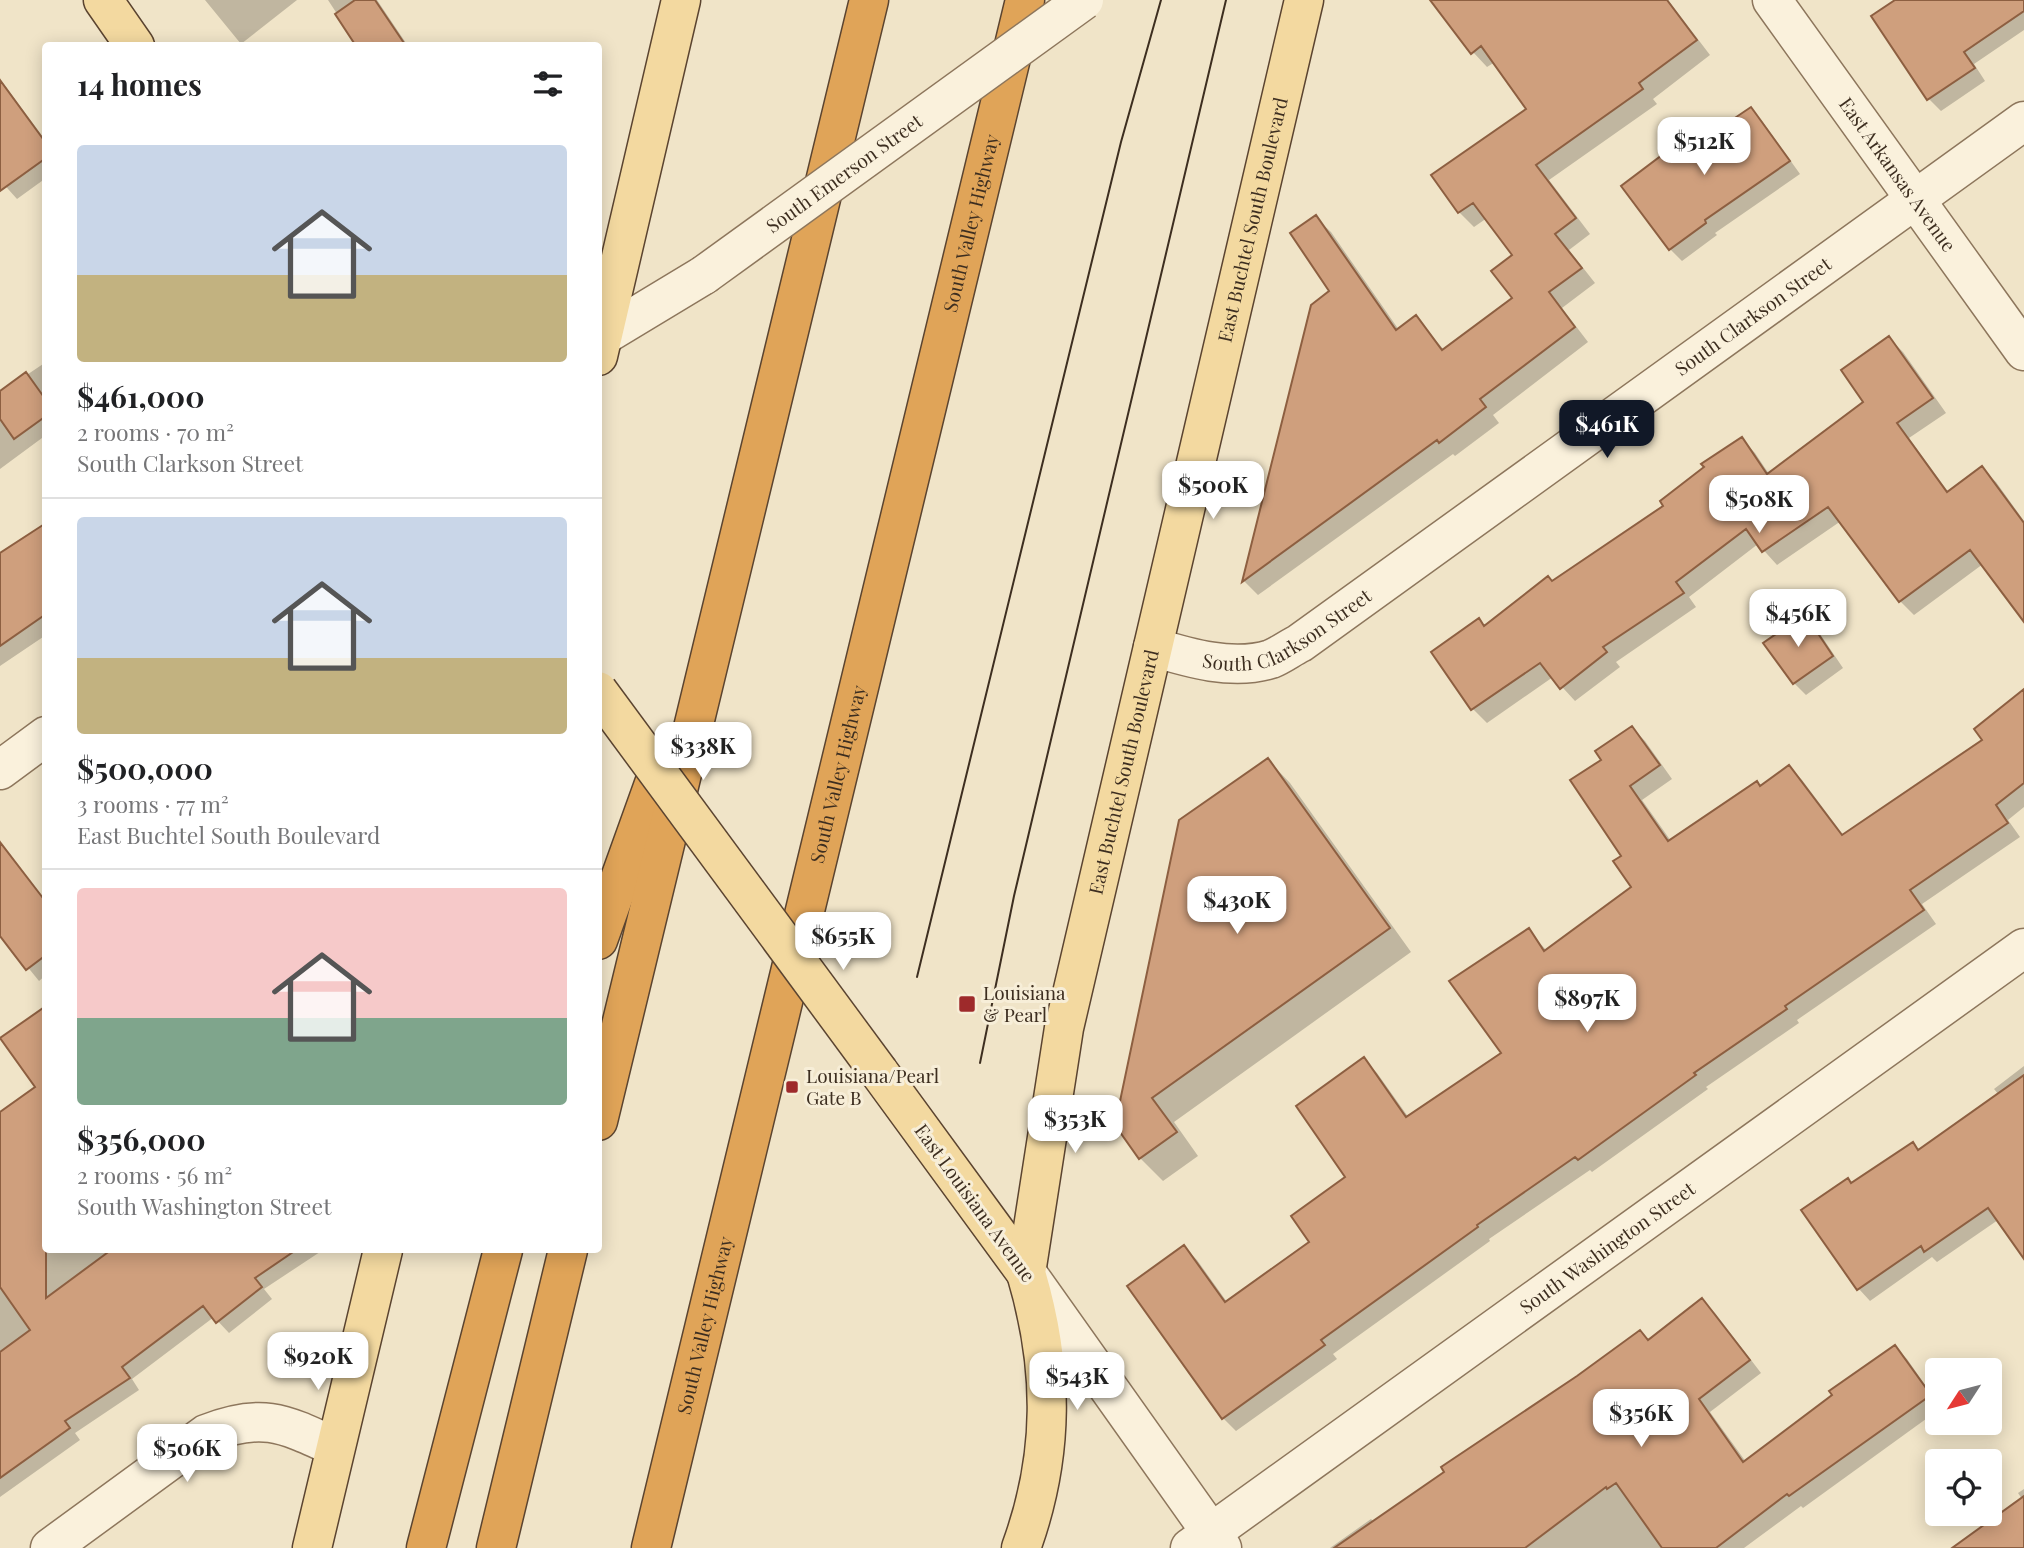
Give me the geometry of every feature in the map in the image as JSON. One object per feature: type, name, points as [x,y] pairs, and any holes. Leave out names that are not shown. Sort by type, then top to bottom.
[{"type":"highway","points":[[602,1105],[869,0]]},
{"type":"highway","name":"South Valley Highway","points":[[651,1548],[1024,0]]},
{"type":"highway","points":[[602,929],[679,712],[750,495]]},
{"type":"highway","points":[[426,1548],[502,1253]]},
{"type":"highway","points":[[496,1548],[567,1253]]},
{"type":"main road","points":[[103,0],[132,42]]},
{"type":"main road","points":[[602,335],[681,0]]},
{"type":"main road","name":"East Buchtel South Boulevard","points":[[1021,1548],[1038,1488],[1047,1437],[1046,1363],[1036,1306],[1026,1273],[1064,1028],[1304,0]]},
{"type":"main road","name":"East Louisiana Avenue","points":[[602,696],[1026,1273]]},
{"type":"main road","points":[[312,1548],[382,1253]]},
{"type":"street","name":"South Emerson Street","points":[[602,342],[704,275],[1084,0]]},
{"type":"street","name":"East Arkansas Avenue","points":[[1772,0],[2024,351]]},
{"type":"street","name":"South Clarkson Street","points":[[1153,647],[1213,662],[1241,664],[1271,659],[1300,643],[2024,121]]},
{"type":"street","points":[[0,769],[42,739]]},
{"type":"street","name":"South Washington Street","points":[[1208,1543],[2024,948]]},
{"type":"street","name":"East Louisiana Avenue","points":[[1026,1273],[1208,1543]]},
{"type":"street","points":[[50,1548],[206,1434],[229,1425],[265,1421],[282,1424],[335,1447]]},
{"type":"building","points":[[355,0],[375,0],[403,42],[353,42],[335,14]]},
{"type":"building","points":[[1430,0],[1667,0],[1697,40],[1639,83],[1643,89],[1536,165],[1576,218],[1555,234],[1582,268],[1549,292],[1575,327],[1480,399],[1486,407],[1439,443],[1437,440],[1242,582],[1311,305],[1329,291],[1290,233],[1316,215],[1396,330],[1416,315],[1442,350],[1512,298],[1491,271],[1512,255],[1473,203],[1458,213],[1431,175],[1526,109],[1481,46],[1471,54]]},
{"type":"building","points":[[1895,0],[2024,0],[2024,11],[1964,52],[1975,68],[1927,100],[1871,16]]},
{"type":"building","points":[[0,80],[42,138],[42,161],[0,191]]},
{"type":"building","points":[[1751,107],[1790,161],[1705,220],[1706,223],[1669,250],[1621,186],[1682,140],[1689,149]]},
{"type":"building","points":[[1889,336],[1933,398],[1897,423],[1947,492],[1982,466],[2024,523],[2024,622],[1970,550],[1899,602],[1828,507],[1762,552],[1746,529],[1676,582],[1684,593],[1603,647],[1607,652],[1560,689],[1540,663],[1471,710],[1431,652],[1479,618],[1484,626],[1548,576],[1552,581],[1663,506],[1660,501],[1704,467],[1701,464],[1742,437],[1767,474],[1863,402],[1841,370]]},
{"type":"building","points":[[26,372],[42,394],[42,419],[14,439],[0,419],[0,391]]},
{"type":"building","points":[[42,526],[42,617],[0,646],[0,553]]},
{"type":"building","points":[[1805,614],[1833,656],[1793,684],[1763,643]]},
{"type":"building","points":[[2024,689],[2024,783],[1996,805],[2008,823],[1910,890],[1924,910],[1785,1006],[1787,1009],[1694,1073],[1696,1075],[1578,1160],[1575,1157],[1477,1225],[1478,1227],[1321,1340],[1325,1345],[1222,1419],[1127,1286],[1184,1245],[1225,1302],[1309,1242],[1291,1216],[1345,1177],[1296,1106],[1364,1057],[1406,1117],[1501,1053],[1449,981],[1529,928],[1544,951],[1631,887],[1613,861],[1621,856],[1570,780],[1601,760],[1595,751],[1632,726],[1660,765],[1630,786],[1668,841],[1757,781],[1760,786],[1789,765],[1842,835],[1982,740],[1974,729]]},
{"type":"building","points":[[1268,758],[1390,928],[1152,1098],[1177,1132],[1139,1159],[1115,1125],[1179,820]]},
{"type":"building","points":[[0,842],[42,897],[42,958],[26,970],[0,936]]},
{"type":"building","points":[[42,1009],[42,1253],[46,1253],[46,1298],[107,1253],[292,1253],[255,1278],[262,1287],[216,1323],[203,1306],[122,1367],[130,1378],[65,1421],[70,1428],[0,1478],[0,1352],[30,1330],[0,1287],[0,1112],[35,1087],[0,1038]]},
{"type":"building","points":[[2024,1075],[2024,1259],[1988,1208],[1924,1252],[1921,1246],[1857,1290],[1801,1210],[1848,1178],[1851,1183],[1913,1142],[1918,1150]]},
{"type":"building","points":[[1702,1298],[1750,1360],[1699,1399],[1743,1462],[1832,1395],[1829,1391],[1895,1345],[1925,1387],[1925,1399],[1789,1496],[1787,1494],[1716,1548],[1662,1548],[1616,1483],[1607,1489],[1606,1487],[1525,1548],[1334,1548],[1444,1472],[1441,1467],[1577,1376],[1640,1330],[1648,1340]]},
{"type":"building","points":[[2024,1496],[2024,1548],[1952,1548],[1982,1526],[2002,1526],[2002,1512]]},
{"type":"tram line","points":[[917,977],[1121,142],[1161,0]]},
{"type":"tram line","points":[[980,1063],[1014,896],[1226,0]]},
{"type":"place","name":"Louisiana & Pearl","points":[[967,1004]]},
{"type":"place","name":"Louisiana/Pearl Gate B","points":[[792,1087]]}]
